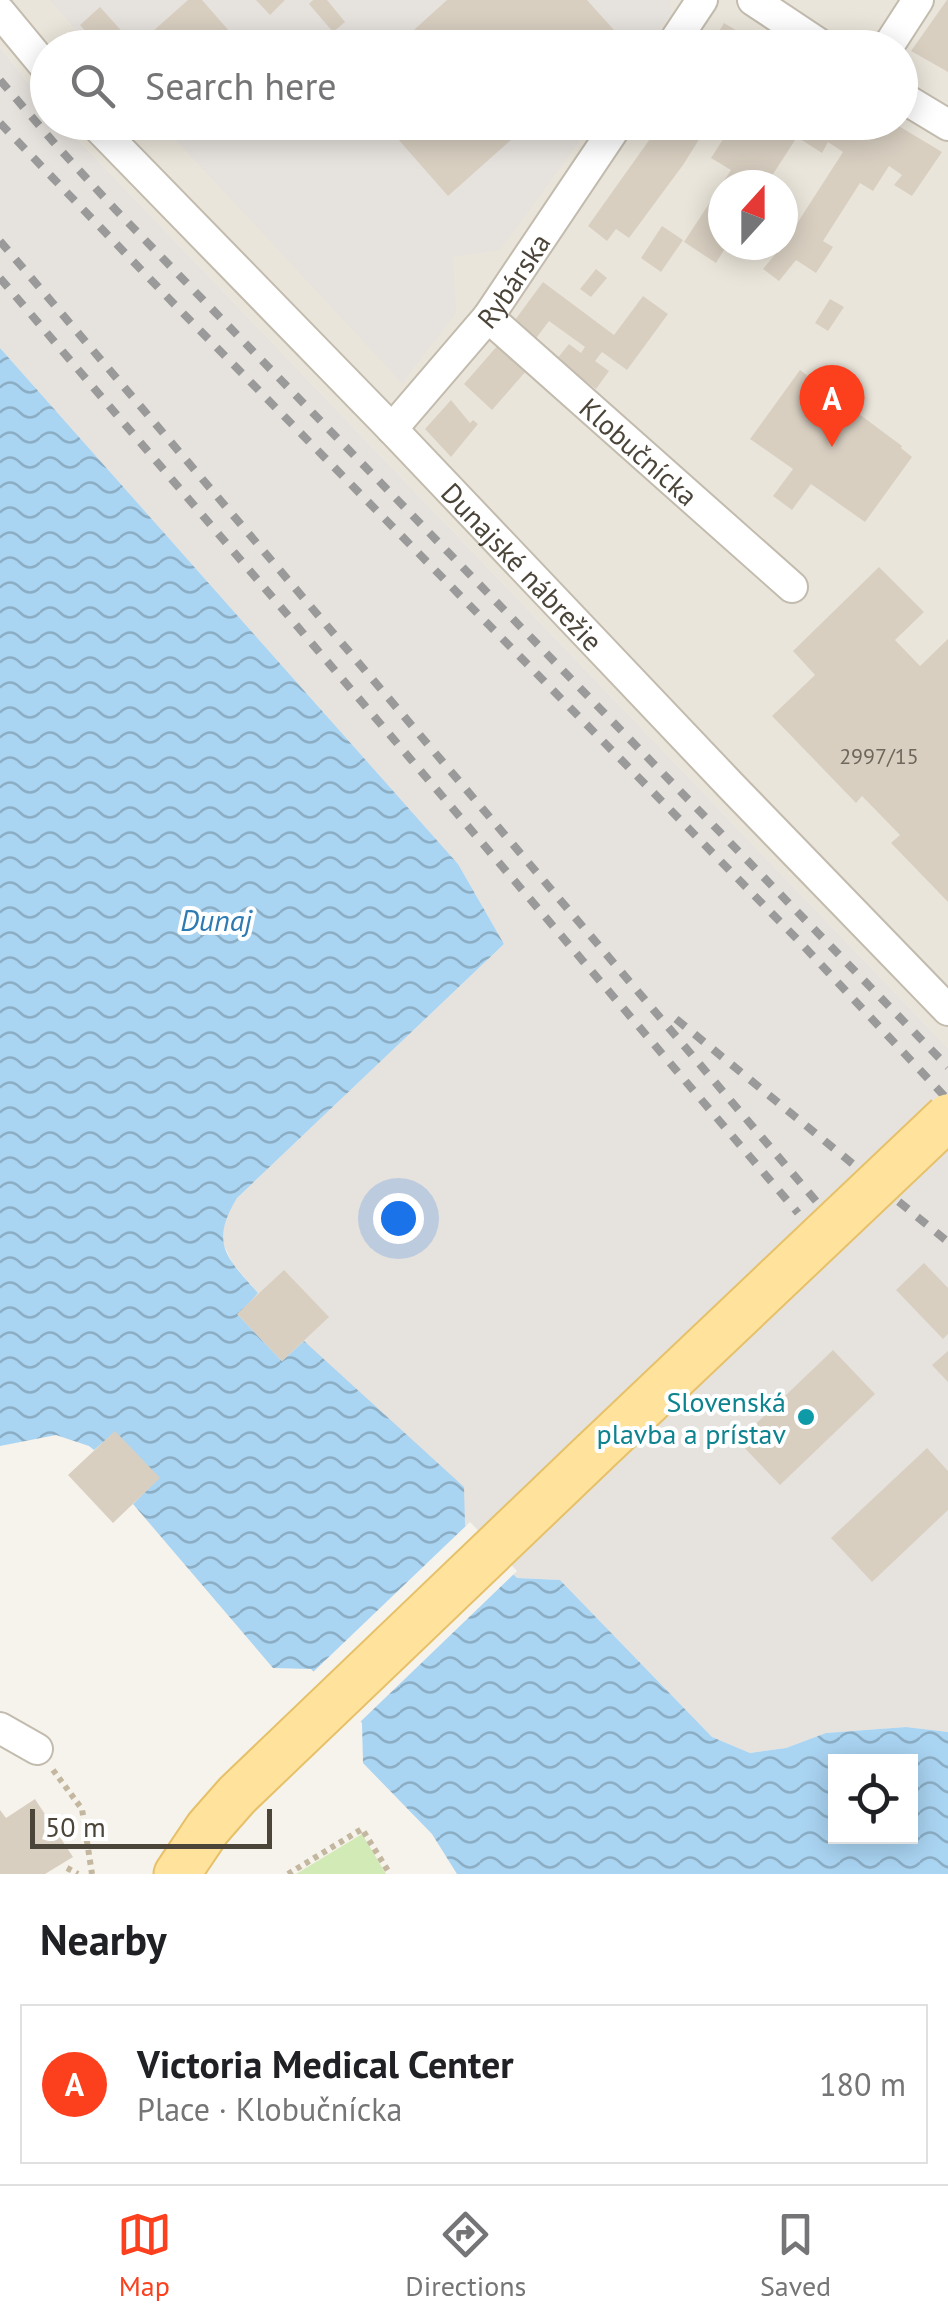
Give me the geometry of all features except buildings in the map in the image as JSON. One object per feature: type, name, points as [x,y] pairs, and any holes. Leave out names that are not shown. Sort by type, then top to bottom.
[{"type":"main road","points":[[177,1874],[208,1828],[271,1761],[948,1117]]},
{"type":"street","points":[[682,30],[702,0]]},
{"type":"street","points":[[753,0],[797,30]]},
{"type":"street","points":[[898,30],[918,0]]},
{"type":"street","points":[[0,12],[30,48]]},
{"type":"street","points":[[918,106],[948,124]]},
{"type":"street","name":"Dunajské nábrežie","points":[[111,140],[947,1007]]},
{"type":"street","name":"Rybárska","points":[[392,428],[488,317],[607,140]]},
{"type":"street","name":"Klobučnícka","points":[[488,317],[792,587]]},
{"type":"street","points":[[0,1728],[37,1750]]},
{"type":"path","points":[[37,1750],[82,1808],[92,1874]]},
{"type":"path","points":[[288,1874],[362,1829],[390,1874]]},
{"type":"path","points":[[68,1868],[78,1874]]},
{"type":"shaded area","points":[[0,0],[948,0],[948,1048],[78,140],[918,140],[918,30],[30,30],[30,85],[0,47]]},
{"type":"shaded area","points":[[50,0],[670,0],[671,15],[660,30],[76,30]]},
{"type":"shaded area","points":[[0,47],[30,85],[30,140],[78,140],[948,1048],[948,1732],[906,1727],[826,1733],[786,1748],[750,1753],[712,1737],[560,1580],[517,1578],[465,1525],[304,1342],[282,1361],[237,1314],[258,1293],[233,1264],[222,1241],[224,1218],[237,1198],[504,944],[458,864],[0,348]]},
{"type":"shaded area","points":[[176,140],[581,140],[500,250],[453,257],[456,313],[402,383]]},
{"type":"green space","points":[[362,1834],[386,1874],[296,1874]]},
{"type":"water","name":"Dunaj","points":[[0,348],[458,864],[504,944],[237,1198],[224,1227],[225,1250],[258,1293],[238,1315],[282,1361],[304,1341],[464,1487],[465,1525],[517,1578],[560,1580],[712,1737],[750,1753],[786,1748],[826,1733],[906,1727],[948,1732],[948,1874],[457,1874],[432,1834],[363,1763],[362,1723],[311,1669],[273,1668],[133,1504],[159,1478],[115,1432],[94,1450],[56,1435],[0,1446]]},
{"type":"pier","points":[[470,1522],[517,1571],[357,1725],[310,1675]]},
{"type":"railway","points":[[0,80],[30,115]]},
{"type":"railway","points":[[0,123],[797,939],[948,1100]]},
{"type":"railway","points":[[52,140],[948,1067]]},
{"type":"railway","points":[[0,241],[816,1201]]},
{"type":"railway","points":[[0,278],[798,1213]]},
{"type":"railway","points":[[676,1019],[948,1242]]},
{"type":"place","name":"Victoria Medical Center","points":[[832,447]]},
{"type":"place","name":"Slovenská plavba a prístav","points":[[806,1417]]}]
